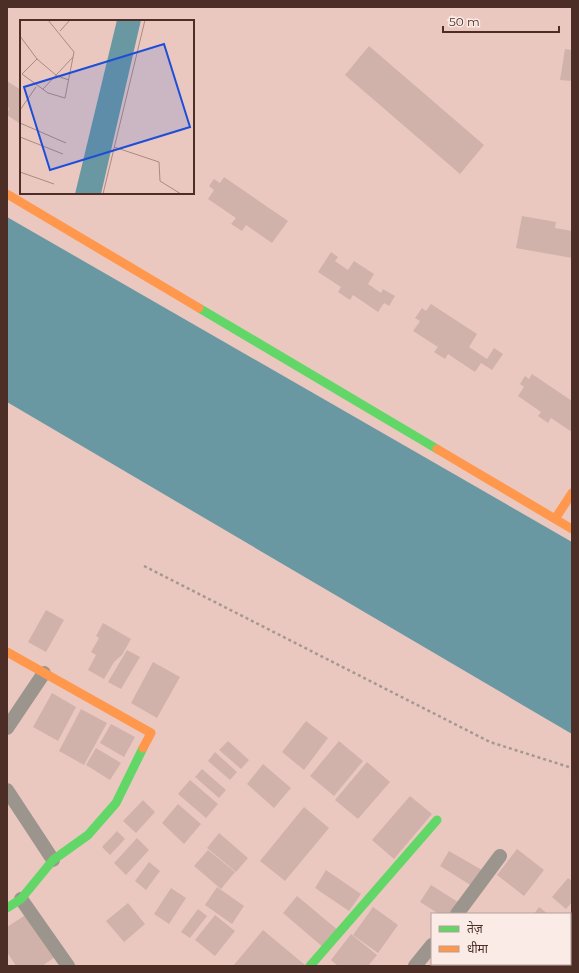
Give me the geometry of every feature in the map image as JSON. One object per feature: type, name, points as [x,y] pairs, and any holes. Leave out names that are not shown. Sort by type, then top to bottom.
[{"type":"street","points":[[7,194],[572,529]]},
{"type":"street","points":[[554,519],[572,493]]},
{"type":"street","points":[[7,652],[150,734],[116,803],[88,835],[53,860],[21,899],[7,908]]},
{"type":"street","points":[[7,728],[44,674]]},
{"type":"street","points":[[7,790],[53,860]]},
{"type":"street","points":[[310,966],[436,820]]},
{"type":"street","points":[[458,913],[500,856]]},
{"type":"street","points":[[21,899],[68,966]]},
{"type":"street","points":[[415,966],[431,946]]},
{"type":"path","points":[[144,566],[490,742],[572,768]]},
{"type":"water","points":[[7,217],[572,542],[572,734],[7,402]]},
{"type":"building","points":[[369,46],[484,145],[460,174],[345,75]]},
{"type":"building","points":[[565,49],[572,50],[572,81],[560,80]]},
{"type":"building","points":[[7,81],[20,89],[19,123],[7,115],[9,108],[7,107]]},
{"type":"building","points":[[224,177],[288,221],[272,243],[246,225],[242,231],[231,224],[236,218],[208,199],[214,190],[209,186],[214,179],[220,183]]},
{"type":"building","points":[[522,216],[556,222],[555,228],[572,231],[572,258],[516,248]]},
{"type":"building","points":[[331,252],[338,257],[335,261],[348,270],[354,261],[374,274],[368,284],[381,293],[383,289],[395,296],[389,306],[384,303],[378,312],[353,295],[350,300],[338,292],[341,287],[318,272]]},
{"type":"building","points":[[431,304],[477,334],[469,347],[487,359],[494,348],[503,354],[492,370],[481,363],[475,372],[448,354],[445,359],[434,352],[438,347],[413,331],[420,321],[415,318],[422,308],[426,311]]},
{"type":"building","points":[[532,374],[572,401],[572,432],[551,418],[548,423],[538,416],[541,412],[518,396],[524,387],[520,384],[525,376],[529,379]]},
{"type":"building","points":[[46,610],[64,620],[46,652],[28,642]]},
{"type":"building","points":[[103,623],[131,639],[122,655],[114,662],[104,679],[88,670],[96,655],[91,652],[99,638],[96,636]]},
{"type":"building","points":[[127,650],[140,657],[121,689],[108,682]]},
{"type":"building","points":[[153,662],[180,677],[157,718],[131,703]]},
{"type":"building","points":[[52,693],[76,707],[58,741],[33,727]]},
{"type":"building","points":[[81,709],[107,723],[84,765],[59,751]]},
{"type":"building","points":[[306,721],[328,738],[304,770],[282,752]]},
{"type":"building","points":[[111,724],[135,737],[124,757],[100,743]]},
{"type":"building","points":[[228,741],[249,760],[241,769],[219,750]]},
{"type":"building","points":[[339,741],[363,761],[334,796],[310,776]]},
{"type":"building","points":[[96,748],[121,763],[110,780],[86,765]]},
{"type":"building","points":[[215,752],[237,772],[230,780],[208,761]]},
{"type":"building","points":[[367,762],[390,782],[358,819],[335,800]]},
{"type":"building","points":[[263,764],[291,788],[274,808],[247,784]]},
{"type":"building","points":[[202,769],[226,790],[219,798],[195,777]]},
{"type":"building","points":[[190,780],[218,804],[206,818],[178,794]]},
{"type":"building","points":[[410,796],[432,814],[394,859],[372,840]]},
{"type":"building","points":[[143,800],[155,812],[136,833],[123,821]]},
{"type":"building","points":[[178,804],[201,824],[184,844],[162,823]]},
{"type":"building","points":[[304,807],[329,828],[285,881],[260,861]]},
{"type":"building","points":[[117,831],[125,839],[110,855],[102,847]]},
{"type":"building","points":[[219,833],[248,858],[236,872],[207,848]]},
{"type":"building","points":[[137,838],[149,850],[126,875],[114,863]]},
{"type":"building","points":[[517,849],[544,870],[524,896],[497,875]]},
{"type":"building","points":[[208,850],[235,872],[221,889],[194,866]]},
{"type":"building","points":[[449,851],[482,870],[472,886],[440,866]]},
{"type":"building","points":[[149,862],[160,871],[146,890],[135,881]]},
{"type":"building","points":[[326,870],[361,894],[349,911],[315,888]]},
{"type":"building","points":[[568,878],[572,881],[572,902],[566,909],[552,897]]},
{"type":"building","points":[[431,885],[458,902],[451,913],[437,913],[420,902]]},
{"type":"building","points":[[217,887],[244,906],[232,924],[205,905]]},
{"type":"building","points":[[171,888],[186,898],[169,924],[154,914]]},
{"type":"building","points":[[297,896],[339,931],[324,948],[283,913]]},
{"type":"building","points":[[128,903],[145,924],[124,942],[106,921]]},
{"type":"building","points":[[373,907],[398,925],[378,953],[353,935]]},
{"type":"building","points":[[539,907],[547,913],[535,913]]},
{"type":"building","points":[[198,909],[207,916],[190,938],[181,932]]},
{"type":"building","points":[[27,914],[55,957],[42,966],[16,966],[7,952],[7,927]]},
{"type":"building","points":[[215,915],[235,931],[215,956],[195,940]]},
{"type":"building","points":[[263,930],[305,965],[233,966]]},
{"type":"building","points":[[351,934],[377,955],[368,966],[338,966],[331,960]]},
{"type":"building","points":[[450,965],[502,965],[451,966]]},
{"type":"building","points":[[546,965],[564,965],[563,966]]},
{"type":"traffic: fast","points":[[199,308],[437,449]]},
{"type":"traffic: fast","points":[[7,908],[21,899],[53,860],[88,835],[116,803],[143,748]]},
{"type":"traffic: fast","points":[[310,966],[437,820]]},
{"type":"traffic: slow","points":[[7,194],[199,308]]},
{"type":"traffic: slow","points":[[437,449],[572,529]]},
{"type":"traffic: slow","points":[[555,519],[572,493]]},
{"type":"traffic: slow","points":[[7,652],[151,733],[143,748]]}]
